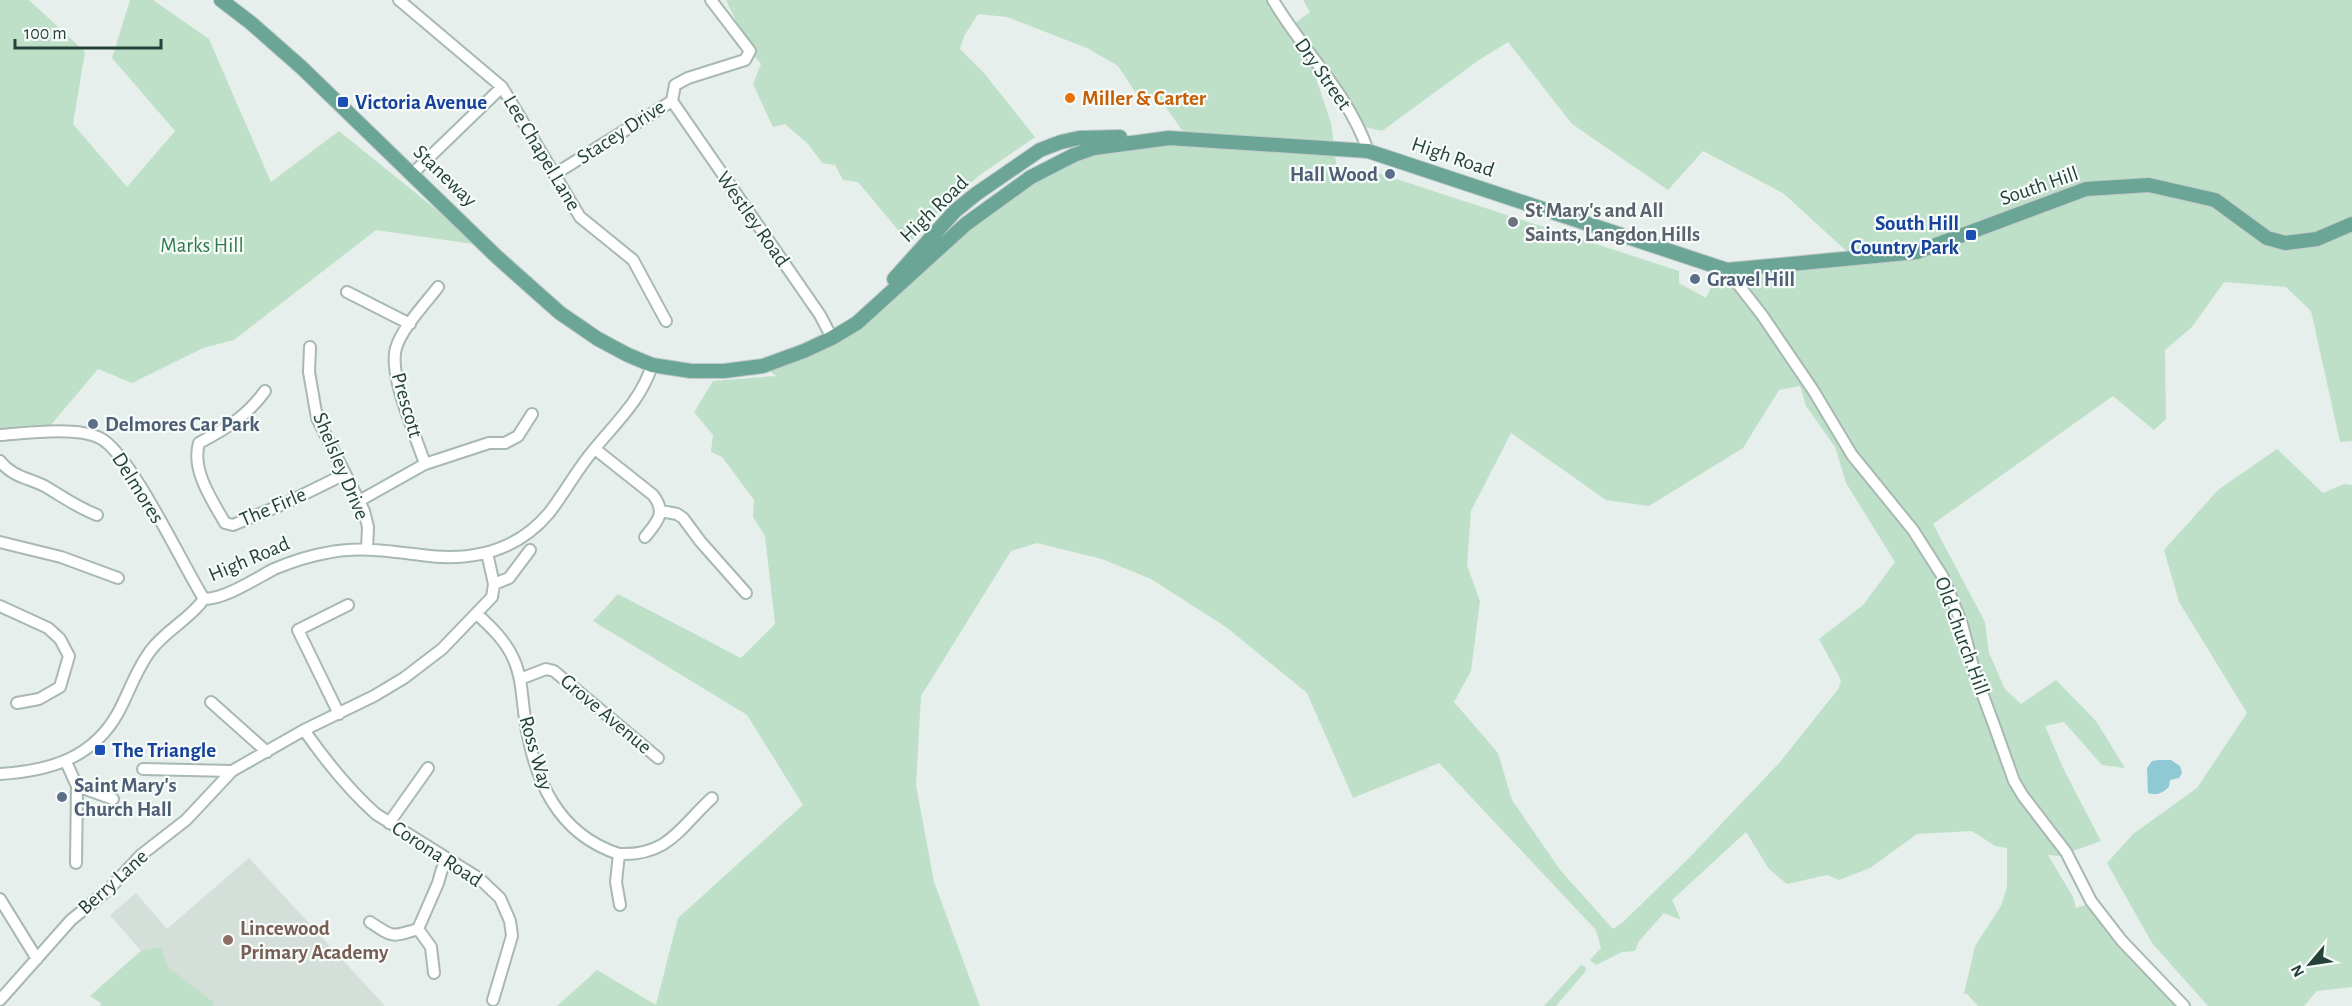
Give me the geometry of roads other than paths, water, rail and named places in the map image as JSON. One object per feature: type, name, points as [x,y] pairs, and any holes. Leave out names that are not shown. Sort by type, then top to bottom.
[{"type":"main road","name":"Staneway","points":[[221,0],[293,60],[497,257],[560,313],[611,346],[652,365]]},
{"type":"main road","name":"High Road","points":[[832,338],[880,293],[955,211],[1040,150],[1079,138],[1120,137],[1156,140]]},
{"type":"main road","name":"High Road","points":[[652,365],[700,371],[724,371],[763,366],[804,351],[832,338],[857,322],[966,224],[1031,177],[1074,155],[1094,148],[1169,138],[1368,151],[1727,270]]},
{"type":"main road","name":"South Hill","points":[[1727,270],[1917,252],[2086,189],[2149,185],[2215,200],[2267,238],[2285,243],[2317,239],[2352,224]]},
{"type":"street","name":"Lee Chapel Lane","points":[[399,0],[502,87],[580,217],[633,260],[666,321]]},
{"type":"street","name":"Stacey Drive","points":[[555,174],[672,101],[675,85],[688,78],[745,60],[750,51],[711,0]]},
{"type":"street","name":"Dry Street","points":[[1273,0],[1286,22],[1331,82],[1360,126],[1368,151]]},
{"type":"street","points":[[412,174],[502,87]]},
{"type":"street","name":"Westley Road","points":[[672,101],[820,315],[832,338]]},
{"type":"street","name":"Old Church Hill","points":[[1727,270],[1762,315],[1813,390],[1852,455],[1913,530],[1943,577],[1962,624],[1975,674],[2014,780],[2023,796],[2066,852],[2091,901],[2122,941],[2184,1006]]},
{"type":"street","name":"Prescott","points":[[425,464],[394,371],[396,348],[410,324],[438,287]]},
{"type":"street","points":[[347,292],[410,324]]},
{"type":"street","name":"Shelsley Drive","points":[[310,347],[309,372],[317,418],[359,501],[368,527],[367,549]]},
{"type":"street","name":"High Road","points":[[0,774],[34,772],[66,762],[92,745],[109,727],[150,651],[204,599],[220,596],[299,560],[337,551],[367,549],[446,558],[487,553],[512,543],[541,521],[595,448],[638,396],[652,365]]},
{"type":"street","name":"The Firle","points":[[265,391],[245,415],[199,443],[196,454],[200,472],[208,494],[225,523],[233,525],[288,502],[345,474]]},
{"type":"street","points":[[359,501],[425,464],[489,443],[505,443],[518,436],[532,414]]},
{"type":"street","name":"Delmores","points":[[0,435],[71,432],[99,437],[110,445],[134,477],[204,599]]},
{"type":"street","points":[[595,448],[653,495],[659,503],[661,511],[658,519],[645,537]]},
{"type":"street","points":[[0,461],[14,474],[41,484],[77,507],[97,515]]},
{"type":"street","points":[[661,511],[677,514],[686,521],[700,541],[746,593]]},
{"type":"street","points":[[0,542],[61,557],[118,578]]},
{"type":"street","points":[[494,584],[509,578],[530,550]]},
{"type":"street","points":[[143,769],[232,771],[304,730],[389,687],[442,649],[492,597],[494,584],[487,553]]},
{"type":"street","points":[[339,714],[298,630],[348,605]]},
{"type":"street","points":[[0,606],[48,628],[60,639],[69,656],[60,687],[39,699],[16,703]]},
{"type":"street","name":"Ross Way","points":[[477,614],[507,646],[515,661],[528,731],[543,786],[550,801],[582,837],[619,854]]},
{"type":"street","name":"Grove Avenue","points":[[520,680],[541,670],[554,671],[658,758]]},
{"type":"street","points":[[211,702],[267,753]]},
{"type":"street","name":"Corona Road","points":[[304,730],[325,759],[362,801],[389,823],[449,859],[492,889],[500,898],[510,921],[512,941],[493,1000]]},
{"type":"street","points":[[66,762],[77,786],[76,863]]},
{"type":"street","points":[[389,823],[428,768]]},
{"type":"street","name":"Berry Lane","points":[[0,1000],[71,920],[109,889],[141,855],[186,820],[232,771]]},
{"type":"street","points":[[77,786],[112,799]]},
{"type":"street","points":[[620,905],[616,882],[619,854],[646,852],[665,845],[712,798]]},
{"type":"street","points":[[370,922],[388,934],[398,936],[418,929],[442,869],[449,859]]},
{"type":"street","points":[[0,899],[37,959]]},
{"type":"street","points":[[418,929],[431,947],[434,973]]},
{"type":"water","points":[[2171,760],[2180,766],[2182,773],[2179,778],[2170,780],[2169,787],[2162,792],[2148,793],[2147,768],[2152,761]]},
{"type":"place","name":"Miller & Carter","points":[[1070,98]]},
{"type":"place","name":"Victoria Avenue","points":[[343,102]]},
{"type":"place","name":"Hall Wood","points":[[1390,174]]},
{"type":"place","name":"St Mary's and All Saints, Langdon Hills","points":[[1513,222]]},
{"type":"place","name":"South Hill Country Park","points":[[1971,235]]},
{"type":"place","name":"Gravel Hill","points":[[1695,279]]},
{"type":"place","name":"Delmores Car Park","points":[[93,424]]},
{"type":"place","name":"The Triangle","points":[[100,750]]},
{"type":"place","name":"Saint Mary's Church Hall","points":[[62,797]]},
{"type":"place","name":"Lincewood Primary Academy","points":[[228,940]]},
{"type":"park label","name":"Marks Hill","points":[[202,245]]}]
